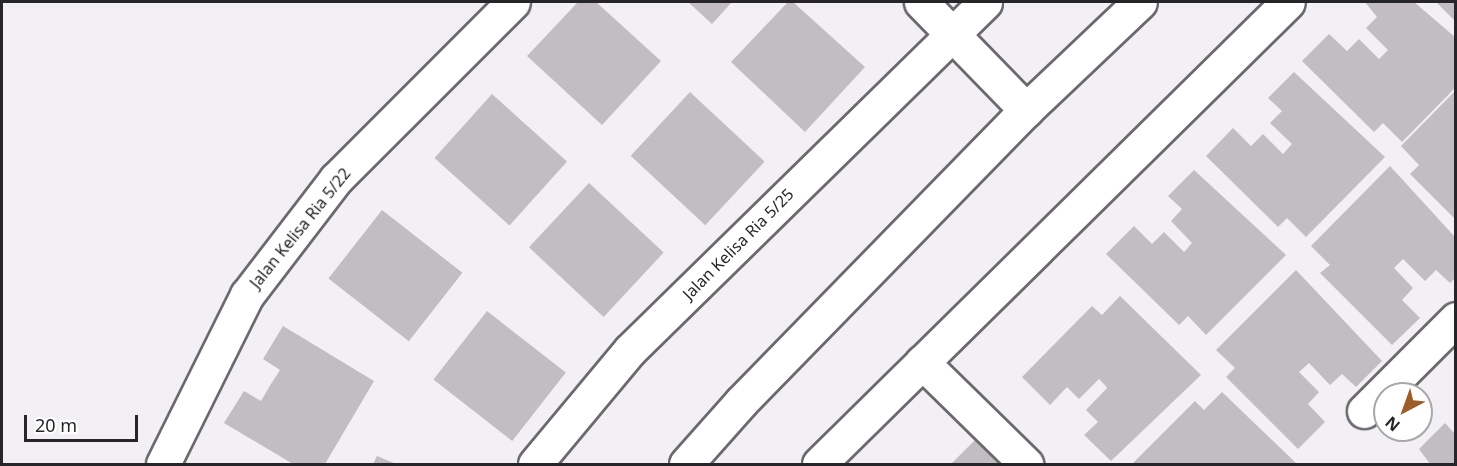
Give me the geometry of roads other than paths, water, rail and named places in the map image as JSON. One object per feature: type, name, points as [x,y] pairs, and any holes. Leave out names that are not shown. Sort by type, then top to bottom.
[{"type":"street","name":"Jalan Kelisa Ria 5/22","points":[[163,465],[247,295],[336,180],[513,2]]},
{"type":"street","points":[[921,2],[1026,110]]},
{"type":"street","name":"Jalan Kelisa Ria 5/25","points":[[535,465],[630,350],[985,2]]},
{"type":"street","points":[[686,465],[741,402],[1026,110],[1140,2]]},
{"type":"street","points":[[819,465],[1288,2]]},
{"type":"street","points":[[1364,411],[1455,319]]},
{"type":"street","points":[[922,362],[1026,465]]}]
